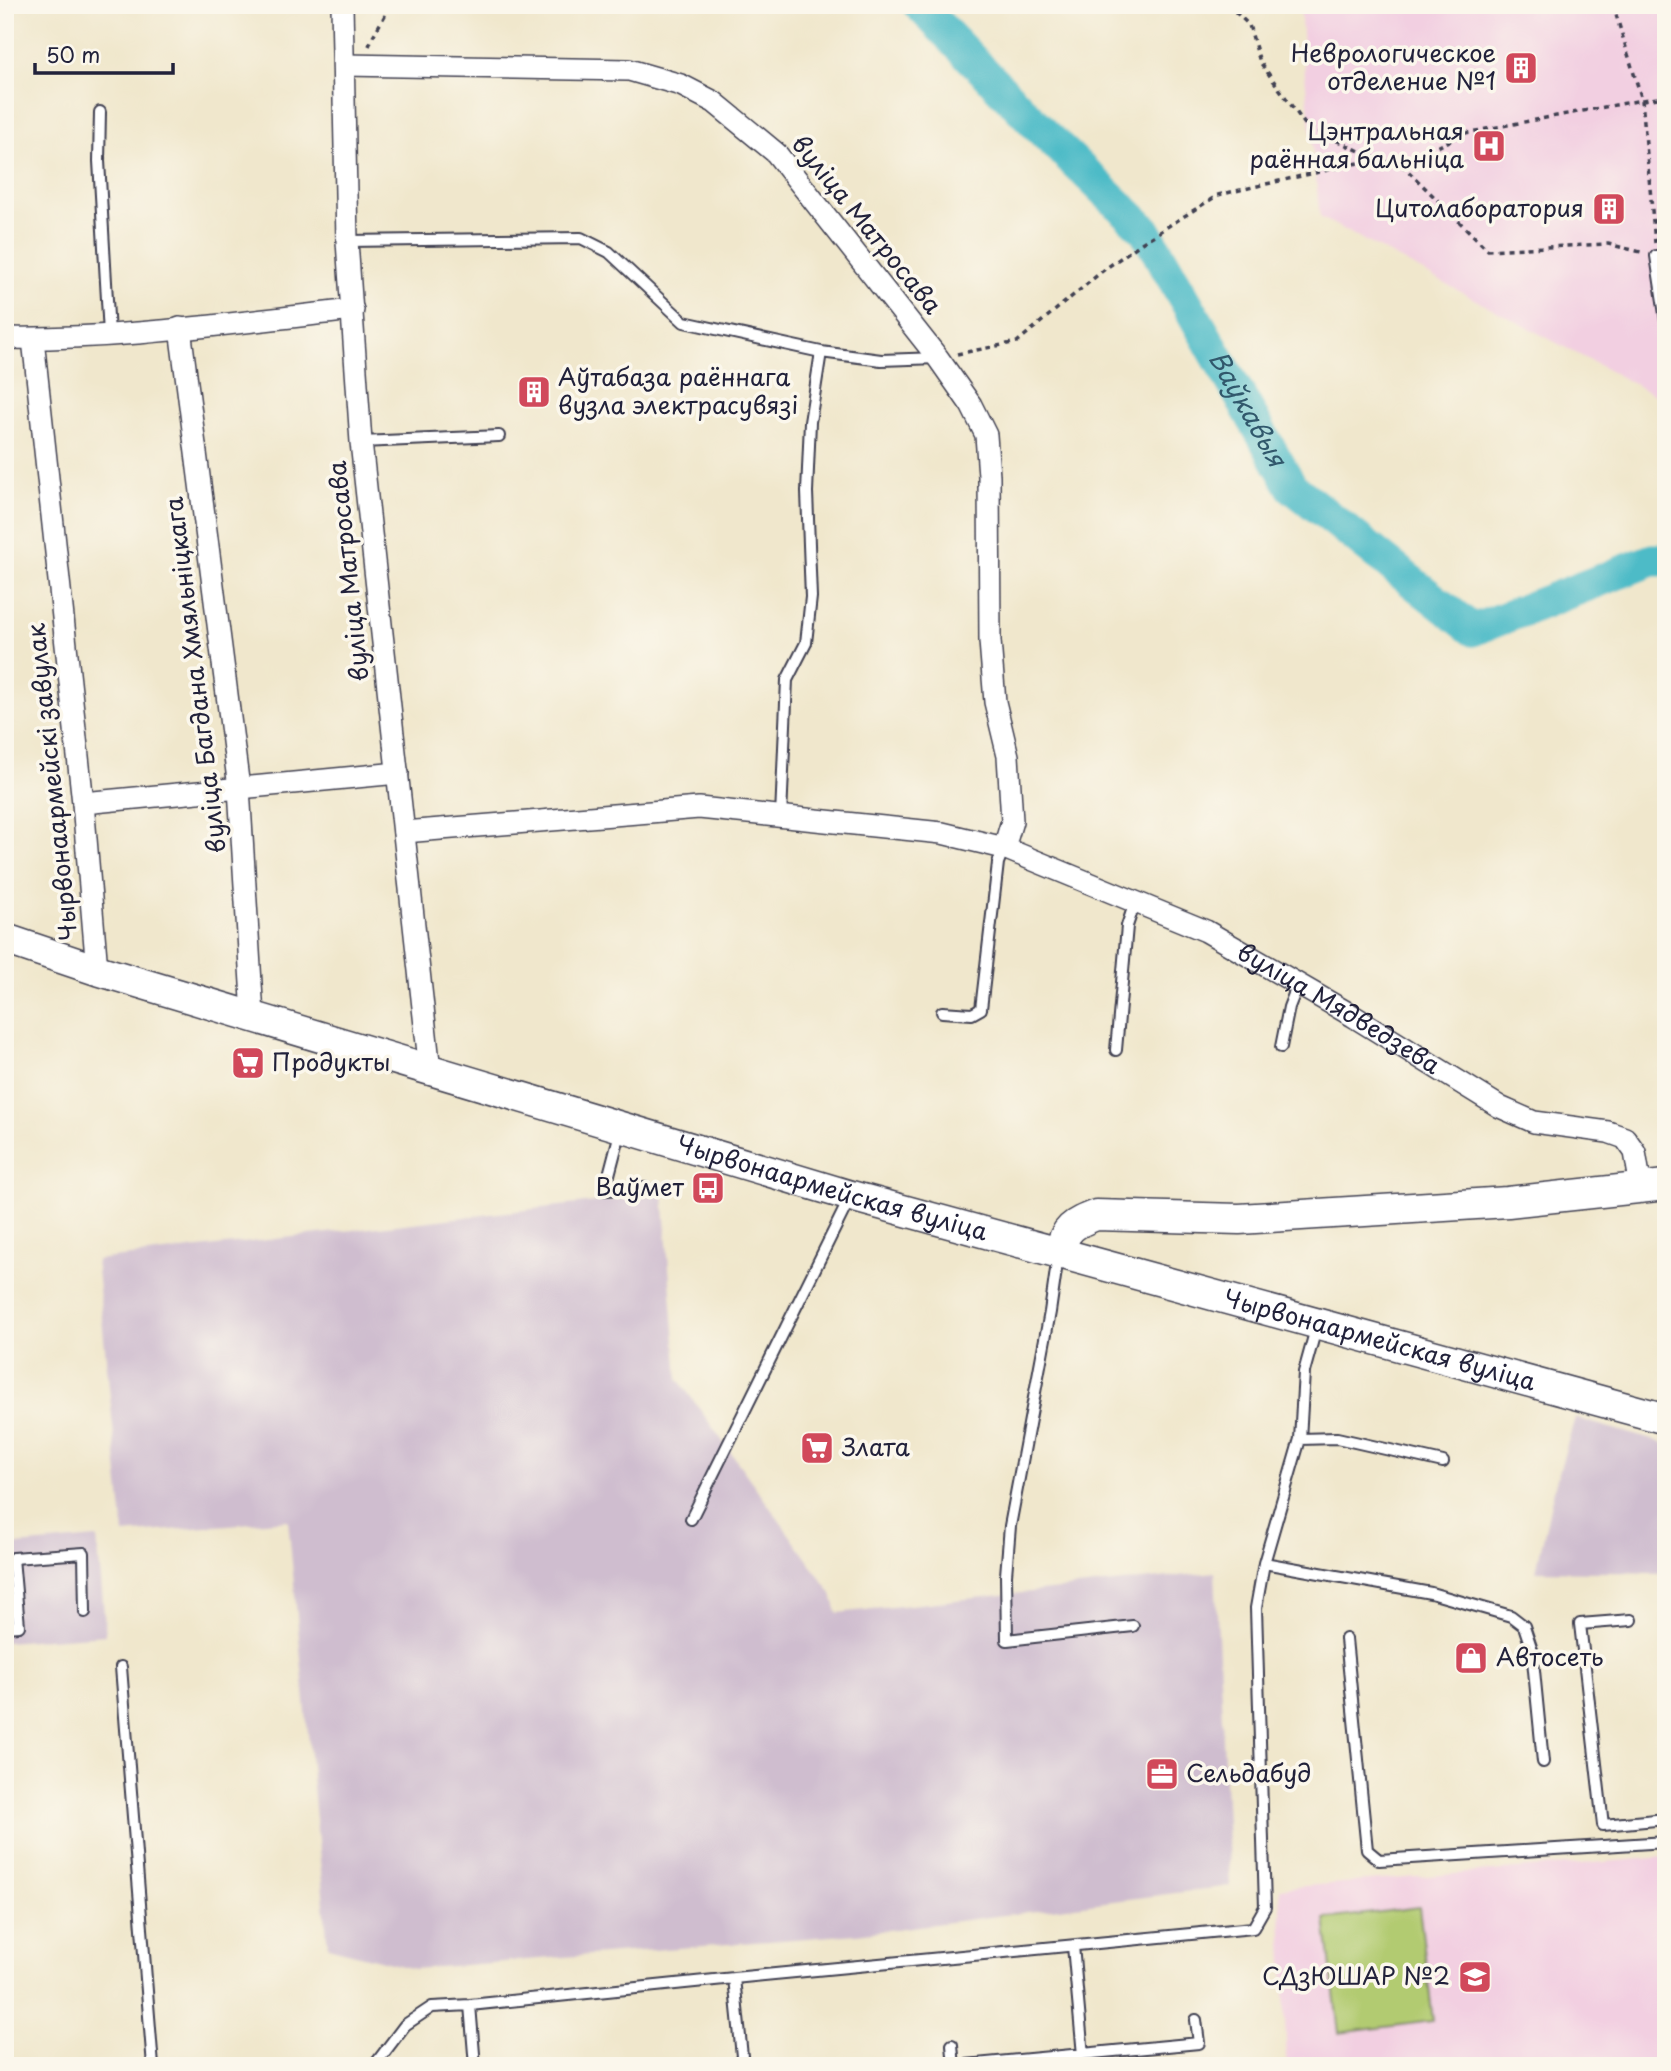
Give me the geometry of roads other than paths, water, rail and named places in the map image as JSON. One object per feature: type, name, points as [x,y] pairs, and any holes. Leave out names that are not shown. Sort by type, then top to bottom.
[{"type":"street","name":"вуліца Матросава","points":[[342,5],[354,65],[347,241],[361,442],[430,1071]]},
{"type":"street","name":"вуліца Матросава","points":[[354,65],[629,70],[681,85],[714,102],[776,153],[938,358],[971,405],[986,435],[989,476],[990,641],[995,702],[1008,756],[1012,821],[1004,848]]},
{"type":"street","points":[[5,338],[110,334],[353,310]]},
{"type":"street","name":"вуліца Багдана Хмяльніцкага","points":[[180,328],[239,788],[253,1016]]},
{"type":"street","name":"Чырвонаармейскі завулак","points":[[33,339],[83,803],[97,970]]},
{"type":"street","points":[[83,803],[398,773]]},
{"type":"street","name":"вуліца Мядведзева","points":[[404,832],[699,808],[942,833],[1004,848],[1206,931],[1353,1016],[1500,1107],[1534,1122],[1608,1132],[1625,1138],[1653,1187],[1496,1203],[1239,1219],[1096,1215],[1068,1230],[1059,1253]]},
{"type":"street","name":"Чырвонаармейская вуліца","points":[[5,939],[97,970],[851,1196],[1666,1419]]},
{"type":"lane","points":[[100,113],[99,162],[110,334]]},
{"type":"lane","points":[[347,241],[582,238],[609,252],[684,321],[821,352],[881,360],[938,358]]},
{"type":"lane","points":[[1661,256],[1666,321]]},
{"type":"lane","points":[[781,816],[787,680],[806,643],[811,597],[807,492],[810,422],[821,352]]},
{"type":"lane","points":[[361,442],[499,436]]},
{"type":"lane","points":[[943,1013],[972,1014],[981,1009],[998,863],[1004,848]]},
{"type":"lane","points":[[1116,1051],[1127,926],[1135,902]]},
{"type":"lane","points":[[1281,1047],[1289,1007],[1298,984]]},
{"type":"lane","points":[[621,1126],[605,1190],[646,1188]]},
{"type":"lane","points":[[691,1519],[851,1196]]},
{"type":"lane","points":[[1059,1253],[1010,1526],[1006,1574],[1007,1640],[1133,1626]]},
{"type":"lane","points":[[374,2066],[405,2025],[432,2007],[1073,1947],[1252,1927],[1265,1907],[1256,1608],[1264,1563],[1300,1439],[1304,1372],[1318,1322]]},
{"type":"lane","points":[[1300,1439],[1337,1438],[1443,1462]]},
{"type":"lane","points":[[5,1627],[19,1626],[13,1558],[84,1553],[85,1612]]},
{"type":"lane","points":[[1264,1563],[1431,1593],[1511,1616],[1524,1626],[1532,1650],[1542,1762]]},
{"type":"lane","points":[[1631,1620],[1580,1625],[1603,1825],[1666,1819]]},
{"type":"lane","points":[[1346,1639],[1367,1850],[1379,1860],[1666,1842]]},
{"type":"lane","points":[[121,1667],[153,2066]]},
{"type":"lane","points":[[1073,1947],[1084,2066]]},
{"type":"lane","points":[[734,1978],[743,2066]]},
{"type":"lane","points":[[470,2005],[475,2066]]},
{"type":"lane","points":[[952,2045],[954,2066],[1199,2043],[1196,2020]]},
{"type":"waterway","name":"Ваўкавыя","points":[[919,5],[1046,135],[1145,230],[1292,487],[1473,630],[1652,560],[1666,560]]},
{"type":"place","name":"Неврологическое отделение №1","points":[[1521,68]]},
{"type":"place","name":"Цэнтральная раённая бальніца","points":[[1489,146]]},
{"type":"place","name":"Цитолаборатория","points":[[1609,209]]},
{"type":"place","name":"Аўтабаза раённага вузла электрасувязі","points":[[534,392]]},
{"type":"place","name":"Продукты","points":[[248,1063]]},
{"type":"place","name":"Ваўмет","points":[[708,1188]]},
{"type":"place","name":"Злата","points":[[817,1448]]},
{"type":"place","name":"Автосеть","points":[[1471,1658]]},
{"type":"place","name":"Сельдабуд","points":[[1162,1774]]},
{"type":"place","name":"СДзЮШАР №2","points":[[1475,1977]]}]
